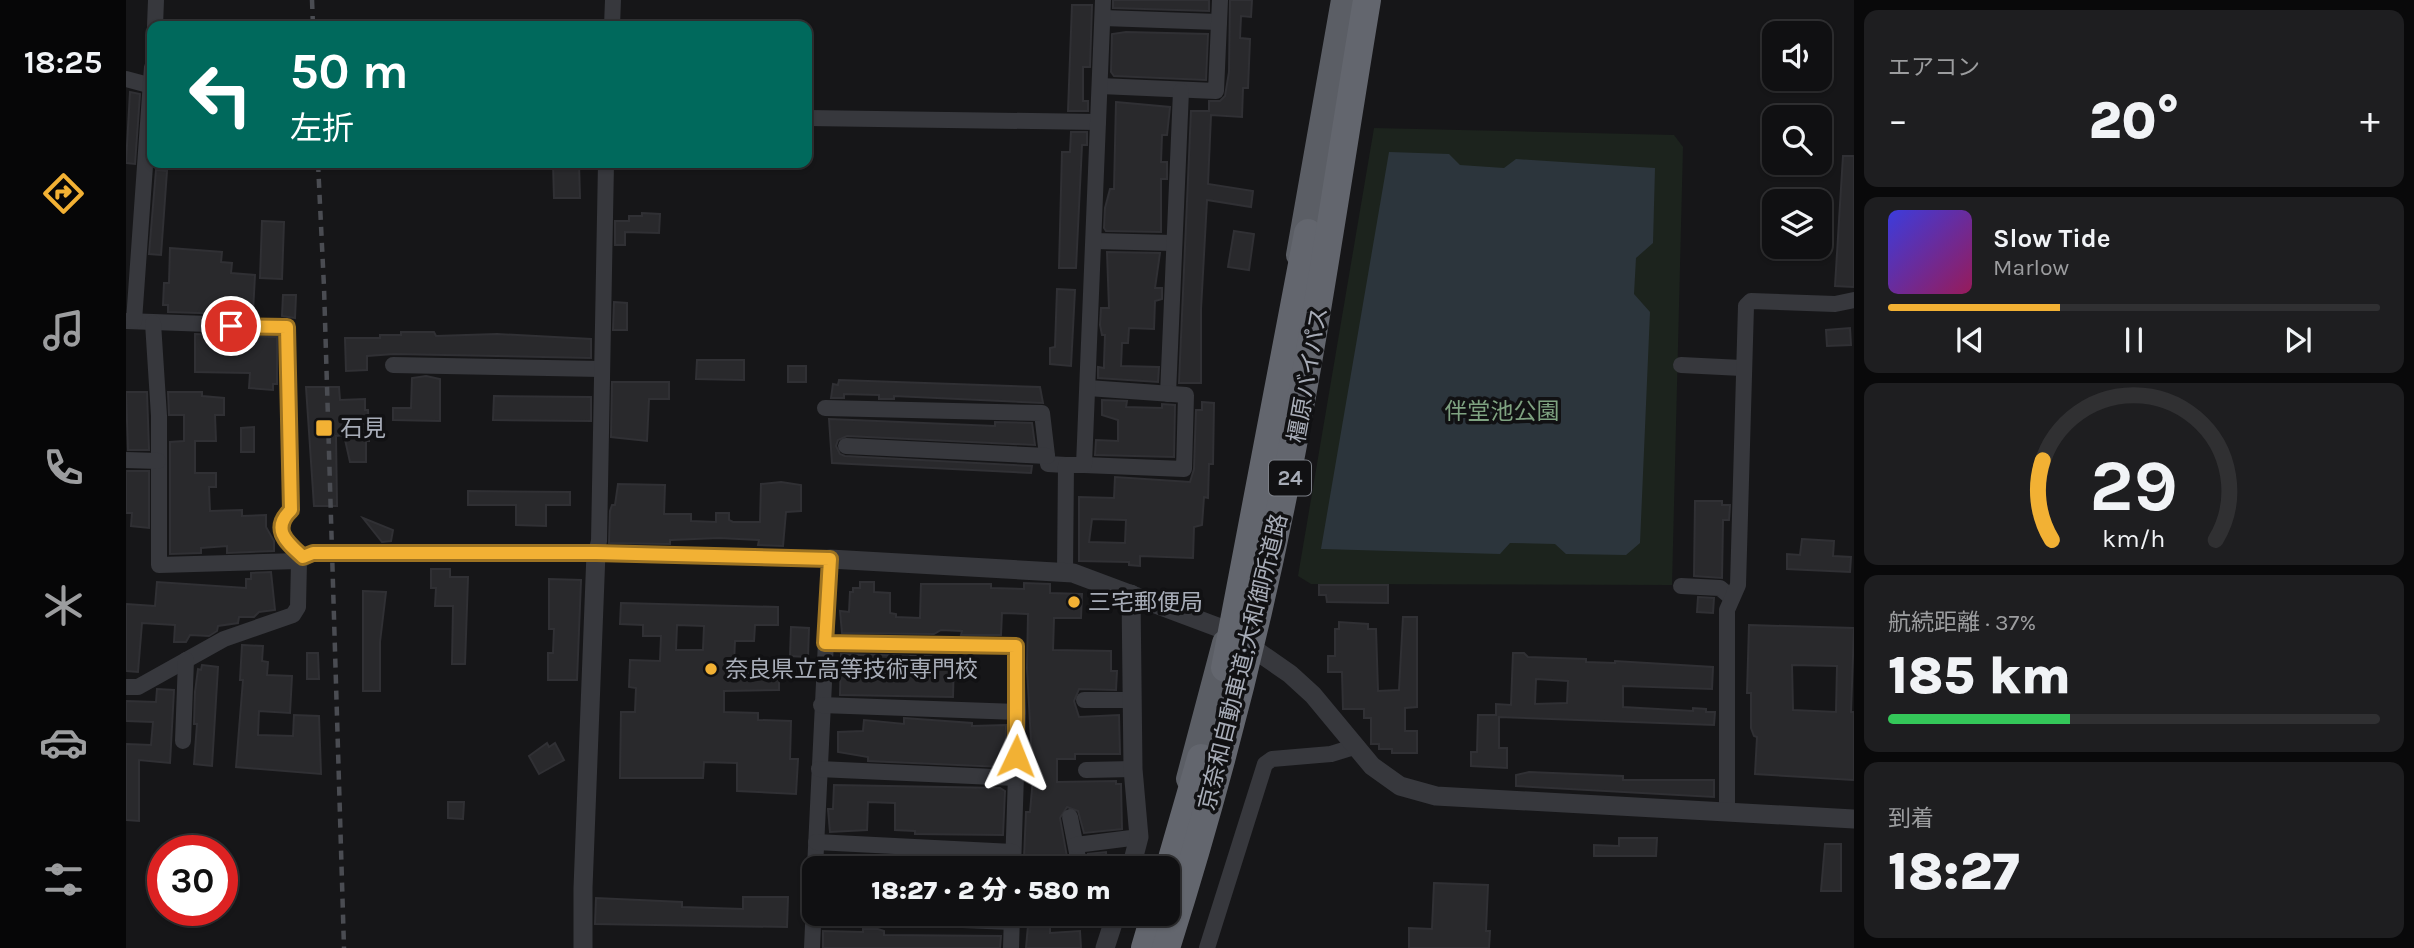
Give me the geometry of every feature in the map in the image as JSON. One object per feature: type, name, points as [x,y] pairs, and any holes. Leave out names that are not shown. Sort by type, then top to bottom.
[{"type":"highway","name":"橿原バイパス","points":[[1168,856],[1228,631],[1259,481],[1346,0]]},
{"type":"highway","name":"京奈和自動車道;大和御所道路","points":[[1173,856],[1231,646],[1346,0]]},
{"type":"highway","name":"京奈和自動車道;大和御所道路","points":[[1168,948],[1243,676],[1285,485],[1367,0]]},
{"type":"highway","name":"橿原バイパス","points":[[1168,948],[1199,859],[1254,650],[1289,487],[1373,0]]},
{"type":"highway","points":[[1142,948],[1149,926]]},
{"type":"street","points":[[155,21],[156,0]]},
{"type":"street","points":[[612,21],[613,0]]},
{"type":"street","points":[[1084,465],[1103,0]]},
{"type":"street","points":[[1100,86],[1216,91],[1220,0]]},
{"type":"street","points":[[1103,18],[1219,22]]},
{"type":"street","points":[[126,79],[147,85]]},
{"type":"street","points":[[1168,394],[1181,90]]},
{"type":"street","points":[[812,118],[1098,122]]},
{"type":"street","points":[[147,139],[130,321],[287,327],[291,510],[283,519],[281,530],[286,545],[301,559]]},
{"type":"street","points":[[583,948],[596,553],[599,541],[600,369],[606,168]]},
{"type":"street","points":[[1094,241],[1173,243]]},
{"type":"street","points":[[1727,811],[1727,610],[1738,585],[1742,503],[1742,368],[1746,306],[1751,301],[1835,304],[1854,300]]},
{"type":"street","points":[[153,323],[159,416],[159,565],[301,559],[313,553],[596,553],[830,559],[1065,572],[1083,575],[1228,631],[1312,695],[1373,766],[1400,786],[1436,796],[1854,819]]},
{"type":"street","points":[[393,365],[600,369]]},
{"type":"street","points":[[1681,365],[1742,368]]},
{"type":"street","points":[[825,408],[1042,413],[1048,464],[1184,470],[1186,395],[1088,388]]},
{"type":"street","points":[[846,446],[1047,456]]},
{"type":"street","points":[[126,460],[158,461]]},
{"type":"street","points":[[1065,572],[1066,465]]},
{"type":"street","points":[[126,687],[138,687],[224,639],[293,615],[298,607],[301,559]]},
{"type":"street","points":[[815,856],[830,559]]},
{"type":"street","points":[[1681,586],[1720,588],[1732,598]]},
{"type":"street","points":[[1131,594],[1133,769],[1139,837],[1134,856]]},
{"type":"street","points":[[825,643],[1016,646],[1018,712],[1013,856]]},
{"type":"street","points":[[183,741],[186,660]]},
{"type":"street","points":[[1084,700],[1132,699]]},
{"type":"street","points":[[821,705],[1018,712]]},
{"type":"street","points":[[1207,948],[1265,764],[1272,759],[1331,754],[1357,746]]},
{"type":"street","points":[[819,769],[1016,778]]},
{"type":"street","points":[[1086,770],[1133,769]]},
{"type":"street","points":[[1070,817],[1078,856]]},
{"type":"street","points":[[1076,845],[1139,837]]},
{"type":"street","points":[[816,842],[969,856]]},
{"type":"street","points":[[812,948],[813,926]]},
{"type":"street","points":[[1011,948],[1012,926]]},
{"type":"street","points":[[1105,948],[1112,926]]},
{"type":"green space","name":"伴堂池公園","points":[[1374,128],[1674,135],[1683,147],[1672,585],[1311,584],[1298,576]]},
{"type":"shaded area","name":"伴堂池公園","points":[[1389,152],[1449,154],[1460,165],[1504,168],[1516,159],[1655,168],[1653,243],[1636,258],[1634,294],[1650,312],[1640,543],[1626,555],[1566,554],[1555,544],[1510,543],[1500,554],[1321,549]]},
{"type":"building","points":[[1113,0],[1209,0],[1209,11],[1113,8]]},
{"type":"building","points":[[1230,0],[1252,0],[1251,17],[1241,16],[1240,38],[1250,39],[1248,88],[1243,88],[1242,117],[1211,115],[1208,184],[1253,191],[1251,207],[1207,200],[1201,309],[1201,383],[1179,383],[1191,111],[1209,111],[1209,101],[1220,101],[1225,96],[1229,72]]},
{"type":"building","points":[[1072,5],[1092,5],[1090,67],[1083,67],[1083,101],[1088,101],[1088,111],[1068,111]]},
{"type":"building","points":[[1112,34],[1208,34],[1206,80],[1114,76],[1111,72]]},
{"type":"building","points":[[130,92],[140,94],[135,164],[126,163]]},
{"type":"building","points":[[1116,102],[1170,107],[1167,135],[1162,135],[1161,162],[1167,162],[1167,179],[1161,179],[1161,232],[1106,231],[1104,228],[1105,208],[1110,189],[1114,189]]},
{"type":"building","points":[[1071,132],[1087,132],[1087,145],[1082,145],[1076,268],[1059,268],[1062,152],[1070,152]]},
{"type":"building","points":[[1843,156],[1854,156],[1854,287],[1835,286]]},
{"type":"building","points":[[553,168],[579,168],[580,198],[554,198]]},
{"type":"building","points":[[156,170],[167,171],[161,255],[149,254]]},
{"type":"building","points":[[642,213],[660,214],[659,233],[625,232],[625,245],[615,245],[615,221],[629,221],[629,216],[642,216]]},
{"type":"building","points":[[262,221],[284,222],[282,279],[260,278]]},
{"type":"building","points":[[1234,231],[1254,234],[1249,270],[1228,267]]},
{"type":"building","points":[[170,248],[222,252],[221,262],[232,263],[231,273],[255,275],[253,312],[168,312],[168,305],[163,305],[164,283],[169,283]]},
{"type":"building","points":[[1107,252],[1160,253],[1155,288],[1162,288],[1162,299],[1155,301],[1154,329],[1129,328],[1128,343],[1122,343],[1121,366],[1159,367],[1158,382],[1098,378],[1098,367],[1104,368],[1105,335],[1102,335],[1100,325],[1101,308],[1109,308]]},
{"type":"building","points":[[1057,289],[1075,290],[1071,366],[1050,364],[1050,348],[1055,347]]},
{"type":"building","points":[[283,295],[296,295],[295,318],[282,316]]},
{"type":"building","points":[[614,302],[627,303],[627,330],[613,330]]},
{"type":"building","points":[[1850,328],[1851,345],[1827,346],[1826,330]]},
{"type":"building","points":[[401,332],[434,332],[436,336],[497,334],[591,339],[591,358],[394,354],[367,356],[367,370],[346,371],[345,338],[380,338],[380,335],[401,335]]},
{"type":"building","points":[[195,334],[277,337],[277,384],[273,384],[273,390],[249,388],[250,373],[195,372]]},
{"type":"building","points":[[697,360],[744,360],[744,380],[696,379]]},
{"type":"building","points":[[788,366],[806,366],[806,382],[788,382]]},
{"type":"building","points":[[426,376],[440,379],[440,421],[393,420],[393,408],[411,408],[412,378]]},
{"type":"building","points":[[839,380],[1040,387],[1043,403],[894,396],[894,399],[879,399],[879,395],[844,394],[844,398],[831,398],[833,384],[838,385]]},
{"type":"building","points":[[612,382],[669,382],[669,399],[649,399],[647,441],[611,437]]},
{"type":"building","points":[[306,387],[339,387],[340,400],[365,399],[365,410],[368,410],[369,441],[366,441],[366,462],[350,462],[344,435],[336,436],[337,506],[314,506]]},
{"type":"building","points":[[126,392],[147,392],[149,450],[128,450]]},
{"type":"building","points":[[168,392],[202,392],[202,396],[224,398],[224,415],[215,415],[216,441],[195,441],[195,473],[216,473],[216,487],[209,487],[210,511],[242,510],[242,516],[266,515],[266,527],[274,541],[274,551],[227,553],[227,546],[201,548],[201,553],[170,554],[170,442],[184,441],[184,415],[169,415]]},
{"type":"building","points":[[494,396],[591,397],[591,421],[493,420]]},
{"type":"building","points":[[1102,400],[1127,401],[1126,407],[1162,408],[1162,404],[1175,405],[1174,457],[1095,455],[1096,440],[1118,441],[1118,420],[1102,415]]},
{"type":"building","points":[[1202,402],[1214,403],[1213,464],[1209,464],[1208,498],[1204,497],[1202,525],[1194,527],[1193,558],[1140,556],[1140,566],[1129,565],[1129,562],[1079,561],[1079,497],[1114,498],[1115,477],[1190,482],[1194,469],[1196,410],[1202,410]],"holes":[[[1092,519],[1126,520],[1125,543],[1089,542]]]},
{"type":"building","points":[[829,419],[995,426],[995,422],[1032,423],[1035,445],[847,436],[838,440],[836,446],[840,454],[845,456],[1032,466],[1031,473],[832,463]]},
{"type":"building","points":[[254,427],[254,452],[241,452],[241,428]]},
{"type":"building","points":[[126,471],[149,471],[149,528],[131,526],[132,513],[126,513]]},
{"type":"building","points":[[781,482],[801,485],[801,511],[786,512],[783,546],[758,545],[759,540],[719,538],[670,540],[670,544],[609,543],[610,511],[612,505],[615,505],[618,484],[665,485],[664,514],[691,514],[691,521],[716,522],[716,513],[729,513],[729,520],[733,522],[760,522],[761,484]]},
{"type":"building","points":[[468,491],[570,492],[570,505],[546,505],[546,526],[516,525],[516,505],[468,505]]},
{"type":"building","points":[[1695,501],[1722,501],[1722,505],[1730,505],[1729,520],[1723,520],[1722,578],[1694,576]]},
{"type":"building","points":[[363,518],[393,530],[391,541],[382,542]]},
{"type":"building","points":[[1802,539],[1834,541],[1833,556],[1851,557],[1850,572],[1787,569],[1787,554],[1800,555]]},
{"type":"building","points":[[431,569],[450,569],[450,577],[468,577],[465,664],[452,664],[453,606],[435,606],[436,588],[431,588]]},
{"type":"building","points":[[271,572],[275,610],[259,612],[254,617],[239,617],[238,623],[218,626],[217,631],[209,636],[190,635],[186,642],[174,642],[175,625],[142,623],[138,672],[126,671],[126,604],[155,606],[157,582],[246,588],[246,579],[251,579],[251,573]]},
{"type":"building","points":[[549,579],[581,580],[577,680],[548,680],[548,653],[553,653],[554,629],[549,629]]},
{"type":"building","points":[[860,582],[874,582],[874,592],[890,593],[890,613],[896,614],[896,617],[920,618],[921,584],[991,584],[991,588],[1024,589],[1024,583],[1050,584],[1050,593],[1082,594],[1081,618],[1054,618],[1053,650],[1111,651],[1111,671],[1117,671],[1116,690],[1079,689],[1074,701],[1079,717],[1119,715],[1120,754],[1075,754],[1075,759],[1057,759],[1057,782],[1116,781],[1116,784],[1121,784],[1122,829],[1084,833],[1078,811],[1067,807],[1060,818],[1067,856],[1024,856],[1026,812],[1030,812],[1033,778],[1027,668],[1028,614],[1002,613],[1001,635],[961,635],[962,631],[941,630],[934,634],[842,633],[840,611],[849,612],[850,592],[853,592],[853,588],[860,588]]},
{"type":"building","points":[[1319,585],[1388,585],[1388,603],[1327,602],[1326,595],[1319,595]]},
{"type":"building","points":[[363,591],[386,592],[380,642],[380,691],[363,691]]},
{"type":"building","points":[[1698,597],[1714,598],[1713,613],[1697,612]]},
{"type":"building","points":[[621,603],[778,607],[778,625],[755,625],[754,641],[735,641],[734,662],[774,663],[774,678],[779,678],[779,690],[724,691],[724,712],[758,713],[758,720],[791,721],[790,759],[798,759],[796,794],[737,791],[737,763],[704,762],[703,778],[620,778],[621,712],[635,712],[636,688],[629,687],[630,660],[660,661],[661,636],[643,636],[643,625],[620,624]],"holes":[[[677,625],[704,626],[703,650],[676,650]]]},
{"type":"building","points":[[1403,617],[1417,617],[1417,707],[1405,708],[1405,731],[1417,731],[1417,753],[1392,753],[1392,749],[1379,749],[1379,744],[1371,744],[1371,718],[1364,718],[1364,709],[1343,709],[1342,672],[1328,672],[1328,656],[1335,656],[1335,629],[1339,629],[1339,622],[1368,624],[1368,629],[1376,629],[1378,691],[1399,690]]},
{"type":"building","points":[[1749,625],[1854,628],[1851,712],[1854,712],[1854,780],[1755,774],[1757,737],[1751,728],[1751,693],[1747,693]],"holes":[[[1792,665],[1837,666],[1836,712],[1793,710]]]},
{"type":"building","points":[[791,627],[809,628],[808,657],[790,656]]},
{"type":"building","points":[[242,645],[263,646],[262,661],[268,662],[267,675],[292,676],[290,713],[259,711],[258,735],[293,736],[294,715],[319,716],[321,774],[236,767],[243,680],[240,680]]},
{"type":"building","points":[[307,653],[318,653],[319,679],[307,679]]},
{"type":"building","points":[[1513,653],[1524,653],[1528,657],[1586,659],[1586,662],[1615,661],[1713,667],[1712,689],[1623,686],[1623,707],[1693,711],[1693,708],[1706,709],[1706,712],[1715,712],[1714,725],[1499,717],[1499,748],[1507,748],[1507,768],[1471,766],[1471,752],[1477,752],[1478,715],[1496,715],[1496,704],[1511,705]],"holes":[[[1536,679],[1568,681],[1567,703],[1535,704]]]},
{"type":"building","points":[[841,654],[954,657],[953,697],[840,695]]},
{"type":"building","points":[[202,665],[218,667],[212,766],[194,764],[197,724],[194,724],[195,692],[198,669],[201,670]]},
{"type":"building","points":[[157,689],[174,690],[170,763],[139,760],[139,821],[126,820],[126,744],[151,745],[153,722],[126,721],[126,701],[156,702]]},
{"type":"building","points":[[904,718],[972,723],[972,726],[1006,725],[1005,760],[1002,760],[1002,767],[868,761],[868,757],[838,752],[838,732],[863,731],[864,720],[904,724]]},
{"type":"building","points":[[547,743],[549,747],[555,743],[564,760],[539,774],[529,756]]},
{"type":"building","points":[[1529,772],[1623,776],[1623,780],[1714,780],[1714,797],[1516,786],[1516,775]]},
{"type":"building","points":[[834,785],[1000,788],[1005,791],[1003,835],[915,834],[915,831],[895,830],[895,803],[868,802],[867,830],[830,832],[828,809],[833,809]]},
{"type":"building","points":[[448,802],[464,802],[463,819],[448,818]]},
{"type":"building","points":[[1619,838],[1657,838],[1656,856],[1594,856],[1594,845],[1619,846]]},
{"type":"building","points":[[1825,844],[1841,844],[1841,891],[1821,891]]},
{"type":"building","points":[[1106,852],[1106,856],[1088,856]]},
{"type":"building","points":[[1434,883],[1488,885],[1486,931],[1490,931],[1489,948],[1409,948],[1409,928],[1432,929]]},
{"type":"building","points":[[743,897],[788,897],[787,927],[595,924],[596,898],[682,902],[682,907],[743,909]]},
{"type":"building","points":[[1028,926],[1050,926],[1050,933],[1080,931],[1081,948],[1026,948]]},
{"type":"building","points":[[863,929],[878,929],[884,931],[884,935],[1001,936],[1000,948],[823,948],[823,931],[863,932]]},
{"type":"railway","points":[[312,0],[313,21]]},
{"type":"railway","points":[[318,168],[344,948]]},
{"type":"place","name":"石見","points":[[324,428]]},
{"type":"place","name":"三宅郵便局","points":[[1074,602]]},
{"type":"place","name":"奈良県立高等技術専門校","points":[[711,669]]},
{"type":"route","points":[[231,326],[287,327],[288,472],[291,510],[283,519],[281,530],[286,545],[303,557],[313,553],[459,552],[830,559],[825,643],[1016,646],[1016,756]]}]
